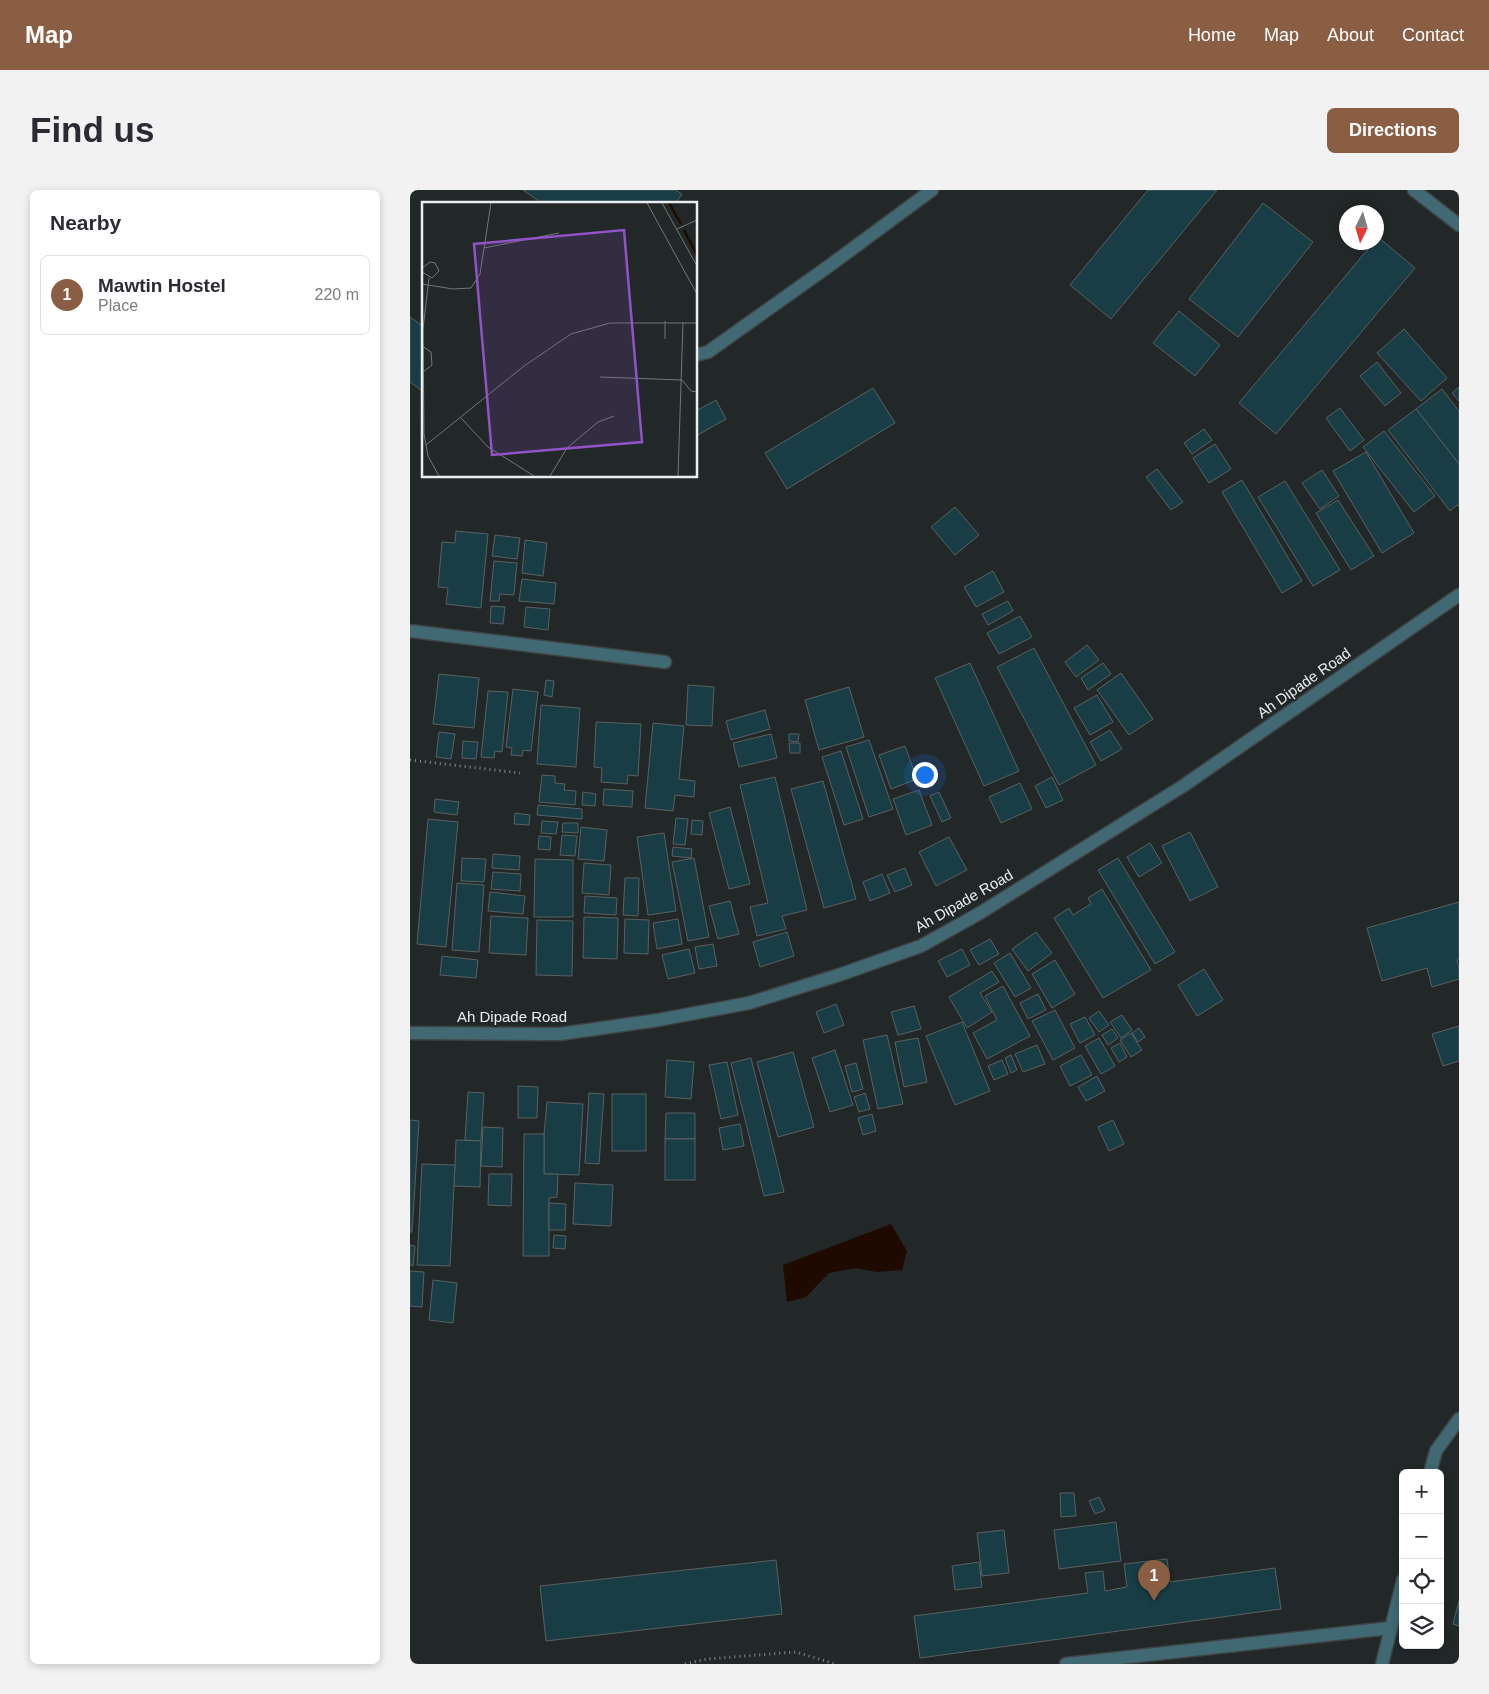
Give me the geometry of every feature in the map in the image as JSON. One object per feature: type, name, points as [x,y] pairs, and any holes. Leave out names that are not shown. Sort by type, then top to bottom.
[{"type":"street","points":[[698,354],[708,352],[932,190]]},
{"type":"street","points":[[1414,190],[1459,225]]},
{"type":"street","name":"Ah Dipade Road","points":[[410,1033],[560,1034],[658,1020],[749,1003],[838,976],[921,946],[980,913],[1183,786],[1459,595]]},
{"type":"street","points":[[410,632],[665,662]]},
{"type":"street","points":[[1431,1469],[1436,1451],[1459,1419]]},
{"type":"street","points":[[1382,1664],[1399,1595]]},
{"type":"street","points":[[1066,1664],[1390,1628]]},
{"type":"path","points":[[410,760],[520,773]]},
{"type":"path","points":[[685,1664],[707,1658],[796,1652],[835,1664]]},
{"type":"shaded area","points":[[891,1224],[907,1251],[902,1270],[877,1272],[855,1268],[829,1273],[806,1297],[787,1302],[783,1265]]},
{"type":"building","points":[[523,190],[675,190],[682,194],[676,202],[540,202]]},
{"type":"building","points":[[1148,190],[1217,190],[1111,319],[1070,285]]},
{"type":"building","points":[[1263,203],[1313,242],[1238,337],[1189,299]]},
{"type":"building","points":[[1384,242],[1415,268],[1276,434],[1239,403],[1367,250],[1384,250]]},
{"type":"building","points":[[1179,311],[1220,345],[1195,376],[1153,343]]},
{"type":"building","points":[[410,317],[422,326],[422,391],[410,382]]},
{"type":"building","points":[[1404,329],[1447,378],[1421,401],[1377,353]]},
{"type":"building","points":[[1377,362],[1401,393],[1385,406],[1360,376]]},
{"type":"building","points":[[1459,387],[1459,401],[1452,393]]},
{"type":"building","points":[[873,388],[895,423],[787,489],[765,453]]},
{"type":"building","points":[[1442,389],[1459,411],[1459,464],[1416,409]]},
{"type":"building","points":[[716,400],[726,419],[698,435],[698,410]]},
{"type":"building","points":[[1340,408],[1364,440],[1350,451],[1326,418]]},
{"type":"building","points":[[1416,409],[1459,464],[1459,507],[1457,505],[1450,511],[1388,430]]},
{"type":"building","points":[[1204,429],[1212,440],[1192,454],[1184,443]]},
{"type":"building","points":[[1384,431],[1435,496],[1414,512],[1363,447]]},
{"type":"building","points":[[1215,444],[1231,469],[1209,483],[1193,458]]},
{"type":"building","points":[[1366,452],[1414,533],[1382,553],[1333,471]]},
{"type":"building","points":[[1157,469],[1183,502],[1171,510],[1146,477]]},
{"type":"building","points":[[1322,470],[1339,496],[1320,509],[1302,483]]},
{"type":"building","points":[[1242,480],[1302,581],[1282,593],[1222,492]]},
{"type":"building","points":[[1285,481],[1340,570],[1313,586],[1258,497]]},
{"type":"building","points":[[1338,500],[1374,556],[1351,570],[1316,513]]},
{"type":"building","points":[[955,507],[979,535],[955,555],[931,527]]},
{"type":"building","points":[[456,531],[488,534],[481,608],[446,604],[448,588],[438,587],[442,542],[455,543]]},
{"type":"building","points":[[495,535],[520,538],[517,559],[492,556]]},
{"type":"building","points":[[525,540],[547,543],[543,576],[522,573]]},
{"type":"building","points":[[494,561],[517,563],[514,595],[500,594],[499,601],[490,601]]},
{"type":"building","points":[[993,571],[1004,592],[976,607],[964,587]]},
{"type":"building","points":[[522,579],[556,583],[554,604],[519,601]]},
{"type":"building","points":[[1008,601],[1013,611],[988,625],[982,614]]},
{"type":"building","points":[[491,606],[505,607],[503,624],[490,623]]},
{"type":"building","points":[[526,607],[550,609],[548,630],[524,627]]},
{"type":"building","points":[[1020,616],[1032,637],[999,654],[987,633]]},
{"type":"building","points":[[1087,645],[1099,660],[1076,677],[1065,662]]},
{"type":"building","points":[[1034,648],[1096,765],[1059,785],[997,667]]},
{"type":"building","points":[[970,663],[1019,771],[984,786],[935,678]]},
{"type":"building","points":[[1103,663],[1111,674],[1088,690],[1081,678]]},
{"type":"building","points":[[1121,673],[1153,719],[1129,735],[1097,690]]},
{"type":"building","points":[[439,674],[479,678],[474,728],[433,724]]},
{"type":"building","points":[[546,680],[554,681],[552,697],[544,695]]},
{"type":"building","points":[[688,685],[714,687],[712,726],[686,725]]},
{"type":"building","points":[[849,687],[864,737],[819,750],[805,700]]},
{"type":"building","points":[[513,689],[538,692],[531,751],[523,750],[522,756],[511,755],[512,748],[506,747]]},
{"type":"building","points":[[488,691],[508,692],[502,752],[495,751],[494,758],[481,757]]},
{"type":"building","points":[[1097,695],[1113,722],[1090,735],[1074,708]]},
{"type":"building","points":[[541,705],[580,708],[576,767],[537,764]]},
{"type":"building","points":[[765,710],[770,729],[731,740],[726,721]]},
{"type":"building","points":[[596,722],[641,724],[638,776],[628,775],[627,784],[601,782],[602,768],[594,767]]},
{"type":"building","points":[[653,723],[684,726],[679,779],[695,781],[694,797],[675,795],[673,811],[645,808]]},
{"type":"building","points":[[1110,730],[1122,749],[1101,761],[1090,742]]},
{"type":"building","points":[[439,732],[455,734],[451,759],[436,757]]},
{"type":"building","points":[[771,734],[777,758],[739,767],[733,743]]},
{"type":"building","points":[[789,734],[799,734],[798,742],[789,741]]},
{"type":"building","points":[[869,740],[893,809],[869,817],[846,747]]},
{"type":"building","points":[[463,741],[478,742],[476,759],[462,758]]},
{"type":"building","points":[[789,743],[800,743],[800,753],[790,753]]},
{"type":"building","points":[[905,746],[917,779],[891,789],[879,755]]},
{"type":"building","points":[[841,751],[863,819],[844,825],[822,757]]},
{"type":"building","points":[[924,771],[927,784],[919,785],[916,773]]},
{"type":"building","points":[[542,775],[555,776],[555,783],[565,784],[564,790],[576,791],[575,805],[539,802]]},
{"type":"building","points":[[775,777],[807,910],[782,916],[786,929],[757,936],[750,907],[768,903],[740,785]]},
{"type":"building","points":[[1052,777],[1063,800],[1046,808],[1035,786]]},
{"type":"building","points":[[823,781],[856,899],[824,908],[791,789]]},
{"type":"building","points":[[1020,783],[1032,809],[1001,823],[989,797]]},
{"type":"building","points":[[604,789],[633,791],[632,807],[603,805]]},
{"type":"building","points":[[919,790],[932,825],[906,835],[893,799]]},
{"type":"building","points":[[583,792],[596,794],[595,806],[582,805]]},
{"type":"building","points":[[939,792],[951,818],[942,822],[930,796]]},
{"type":"building","points":[[435,799],[459,802],[457,815],[434,812]]},
{"type":"building","points":[[538,805],[582,809],[582,819],[537,815]]},
{"type":"building","points":[[730,807],[750,884],[729,889],[709,813]]},
{"type":"building","points":[[515,813],[530,815],[529,825],[514,824]]},
{"type":"building","points":[[676,818],[688,819],[685,845],[673,844]]},
{"type":"building","points":[[428,819],[458,822],[446,947],[417,944]]},
{"type":"building","points":[[692,820],[703,821],[702,835],[691,834]]},
{"type":"building","points":[[542,821],[558,822],[556,834],[541,833]]},
{"type":"building","points":[[563,823],[578,823],[578,833],[562,832]]},
{"type":"building","points":[[581,827],[607,830],[604,861],[578,859]]},
{"type":"building","points":[[1190,832],[1218,887],[1190,901],[1162,846]]},
{"type":"building","points":[[664,833],[676,911],[648,915],[637,837]]},
{"type":"building","points":[[562,835],[577,836],[575,856],[560,855]]},
{"type":"building","points":[[539,836],[551,837],[550,850],[538,849]]},
{"type":"building","points":[[949,837],[967,870],[936,886],[919,852]]},
{"type":"building","points":[[1150,843],[1162,863],[1139,877],[1127,857]]},
{"type":"building","points":[[673,847],[692,849],[691,858],[672,856]]},
{"type":"building","points":[[493,854],[520,856],[519,870],[492,868]]},
{"type":"building","points":[[462,858],[486,859],[484,882],[461,881]]},
{"type":"building","points":[[694,858],[709,937],[688,941],[672,862]]},
{"type":"building","points":[[1118,858],[1175,952],[1155,964],[1098,870]]},
{"type":"building","points":[[535,859],[573,860],[573,917],[534,917]]},
{"type":"building","points":[[584,863],[611,865],[609,895],[582,893]]},
{"type":"building","points":[[905,868],[912,885],[895,892],[887,875]]},
{"type":"building","points":[[493,872],[521,874],[520,891],[491,889]]},
{"type":"building","points":[[882,874],[890,893],[870,901],[863,882]]},
{"type":"building","points":[[625,878],[639,878],[638,916],[623,915]]},
{"type":"building","points":[[457,883],[484,885],[479,952],[452,950]]},
{"type":"building","points":[[1102,889],[1151,970],[1103,998],[1054,918],[1069,908],[1073,915],[1091,904],[1088,898]]},
{"type":"building","points":[[490,892],[525,896],[523,914],[488,911]]},
{"type":"building","points":[[585,896],[617,898],[616,915],[584,913]]},
{"type":"building","points":[[730,901],[739,934],[718,939],[709,906]]},
{"type":"building","points":[[1459,902],[1459,959],[1457,960],[1459,979],[1432,987],[1427,968],[1382,981],[1367,928]]},
{"type":"building","points":[[491,916],[528,918],[526,955],[489,953]]},
{"type":"building","points":[[584,917],[618,918],[617,959],[583,958]]},
{"type":"building","points":[[625,919],[649,920],[648,954],[624,953]]},
{"type":"building","points":[[678,919],[682,944],[657,949],[653,923]]},
{"type":"building","points":[[537,920],[573,921],[572,976],[536,975]]},
{"type":"building","points":[[787,932],[794,956],[760,967],[753,942]]},
{"type":"building","points":[[1036,932],[1052,953],[1028,971],[1012,949]]},
{"type":"building","points":[[990,939],[999,954],[979,965],[970,950]]},
{"type":"building","points":[[713,944],[717,966],[699,969],[695,947]]},
{"type":"building","points":[[689,949],[695,973],[668,979],[662,955]]},
{"type":"building","points":[[962,949],[970,965],[947,977],[938,961]]},
{"type":"building","points":[[1010,953],[1031,988],[1015,997],[994,963]]},
{"type":"building","points":[[442,956],[478,960],[476,978],[440,975]]},
{"type":"building","points":[[1055,960],[1075,994],[1052,1008],[1032,974]]},
{"type":"building","points":[[1204,969],[1223,1000],[1197,1016],[1178,985]]},
{"type":"building","points":[[992,971],[999,982],[980,993],[992,1012],[967,1028],[949,997]]},
{"type":"building","points":[[1003,986],[1030,1036],[987,1059],[973,1033],[997,1020],[985,996]]},
{"type":"building","points":[[1038,994],[1046,1010],[1028,1019],[1020,1003]]},
{"type":"building","points":[[836,1004],[844,1025],[824,1033],[816,1012]]},
{"type":"building","points":[[914,1006],[921,1029],[898,1035],[891,1012]]},
{"type":"building","points":[[1055,1010],[1075,1048],[1053,1060],[1032,1021]]},
{"type":"building","points":[[1099,1011],[1109,1025],[1099,1032],[1089,1018]]},
{"type":"building","points":[[1122,1015],[1132,1030],[1121,1038],[1110,1022]]},
{"type":"building","points":[[1085,1017],[1095,1035],[1080,1043],[1070,1024]]},
{"type":"building","points":[[962,1022],[990,1091],[955,1105],[926,1036]]},
{"type":"building","points":[[1459,1026],[1459,1061],[1443,1066],[1432,1034]]},
{"type":"building","points":[[1139,1028],[1145,1037],[1138,1042],[1132,1033]]},
{"type":"building","points":[[1112,1029],[1118,1038],[1108,1045],[1102,1035]]},
{"type":"building","points":[[1131,1033],[1142,1050],[1131,1057],[1120,1040]]},
{"type":"building","points":[[887,1035],[903,1104],[878,1109],[863,1040]]},
{"type":"building","points":[[918,1038],[927,1082],[904,1087],[895,1042]]},
{"type":"building","points":[[1099,1038],[1115,1066],[1101,1074],[1085,1046]]},
{"type":"building","points":[[1120,1043],[1127,1057],[1119,1062],[1111,1048]]},
{"type":"building","points":[[1037,1045],[1045,1064],[1023,1072],[1015,1054]]},
{"type":"building","points":[[835,1050],[853,1105],[830,1112],[812,1058]]},
{"type":"building","points":[[793,1052],[814,1127],[778,1137],[757,1062]]},
{"type":"building","points":[[1011,1055],[1017,1070],[1011,1073],[1005,1058]]},
{"type":"building","points":[[1081,1055],[1092,1075],[1070,1086],[1060,1066]]},
{"type":"building","points":[[751,1058],[784,1192],[764,1196],[731,1063]]},
{"type":"building","points":[[667,1060],[694,1062],[691,1099],[665,1097]]},
{"type":"building","points":[[1002,1060],[1008,1074],[994,1080],[988,1066]]},
{"type":"building","points":[[727,1062],[738,1115],[721,1119],[709,1065]]},
{"type":"building","points":[[856,1063],[863,1089],[852,1092],[845,1066]]},
{"type":"building","points":[[1097,1076],[1105,1091],[1086,1101],[1078,1087]]},
{"type":"building","points":[[518,1086],[538,1087],[537,1118],[518,1118]]},
{"type":"building","points":[[468,1092],[484,1093],[481,1141],[465,1140]]},
{"type":"building","points":[[589,1093],[604,1094],[599,1164],[585,1163]]},
{"type":"building","points":[[865,1093],[870,1109],[859,1112],[854,1097]]},
{"type":"building","points":[[612,1094],[646,1094],[646,1151],[612,1151]]},
{"type":"building","points":[[547,1102],[583,1104],[579,1175],[544,1174],[544,1134]]},
{"type":"building","points":[[666,1113],[695,1113],[695,1139],[665,1139]]},
{"type":"building","points":[[872,1114],[876,1131],[863,1135],[858,1118]]},
{"type":"building","points":[[410,1120],[419,1121],[412,1232],[410,1232]]},
{"type":"building","points":[[1113,1120],[1124,1144],[1109,1151],[1098,1127]]},
{"type":"building","points":[[740,1124],[744,1146],[723,1150],[719,1128]]},
{"type":"building","points":[[483,1127],[503,1128],[502,1167],[481,1166]]},
{"type":"building","points":[[524,1134],[544,1134],[544,1174],[558,1174],[557,1197],[549,1198],[549,1256],[523,1256]]},
{"type":"building","points":[[665,1139],[695,1139],[695,1180],[665,1180]]},
{"type":"building","points":[[456,1140],[481,1141],[480,1187],[454,1186]]},
{"type":"building","points":[[422,1164],[455,1165],[450,1266],[417,1265]]},
{"type":"building","points":[[489,1174],[512,1174],[511,1206],[488,1205]]},
{"type":"building","points":[[575,1183],[613,1185],[611,1226],[573,1224]]},
{"type":"building","points":[[549,1203],[566,1204],[565,1230],[549,1230]]},
{"type":"building","points":[[554,1235],[566,1236],[565,1249],[553,1248]]},
{"type":"building","points":[[410,1245],[415,1246],[413,1266],[410,1265]]},
{"type":"building","points":[[410,1271],[424,1272],[422,1307],[410,1306]]},
{"type":"building","points":[[433,1280],[457,1283],[453,1323],[429,1320]]},
{"type":"building","points":[[1060,1493],[1074,1493],[1076,1516],[1061,1517]]},
{"type":"building","points":[[1099,1497],[1105,1510],[1095,1514],[1089,1501]]},
{"type":"building","points":[[1116,1522],[1121,1561],[1059,1569],[1054,1530]]},
{"type":"building","points":[[1004,1530],[1009,1573],[982,1576],[977,1533]]},
{"type":"building","points":[[1167,1559],[1170,1582],[1275,1568],[1281,1609],[920,1658],[914,1616],[1088,1593],[1085,1573],[1103,1571],[1105,1591],[1127,1587],[1124,1564]]},
{"type":"building","points":[[776,1560],[782,1614],[546,1641],[540,1586]]},
{"type":"building","points":[[979,1562],[982,1587],[955,1590],[952,1566]]},
{"type":"building","points":[[1459,1601],[1459,1626],[1453,1624]]},
{"type":"place","name":"Mawtin Hostel","points":[[1154,1601]]}]
